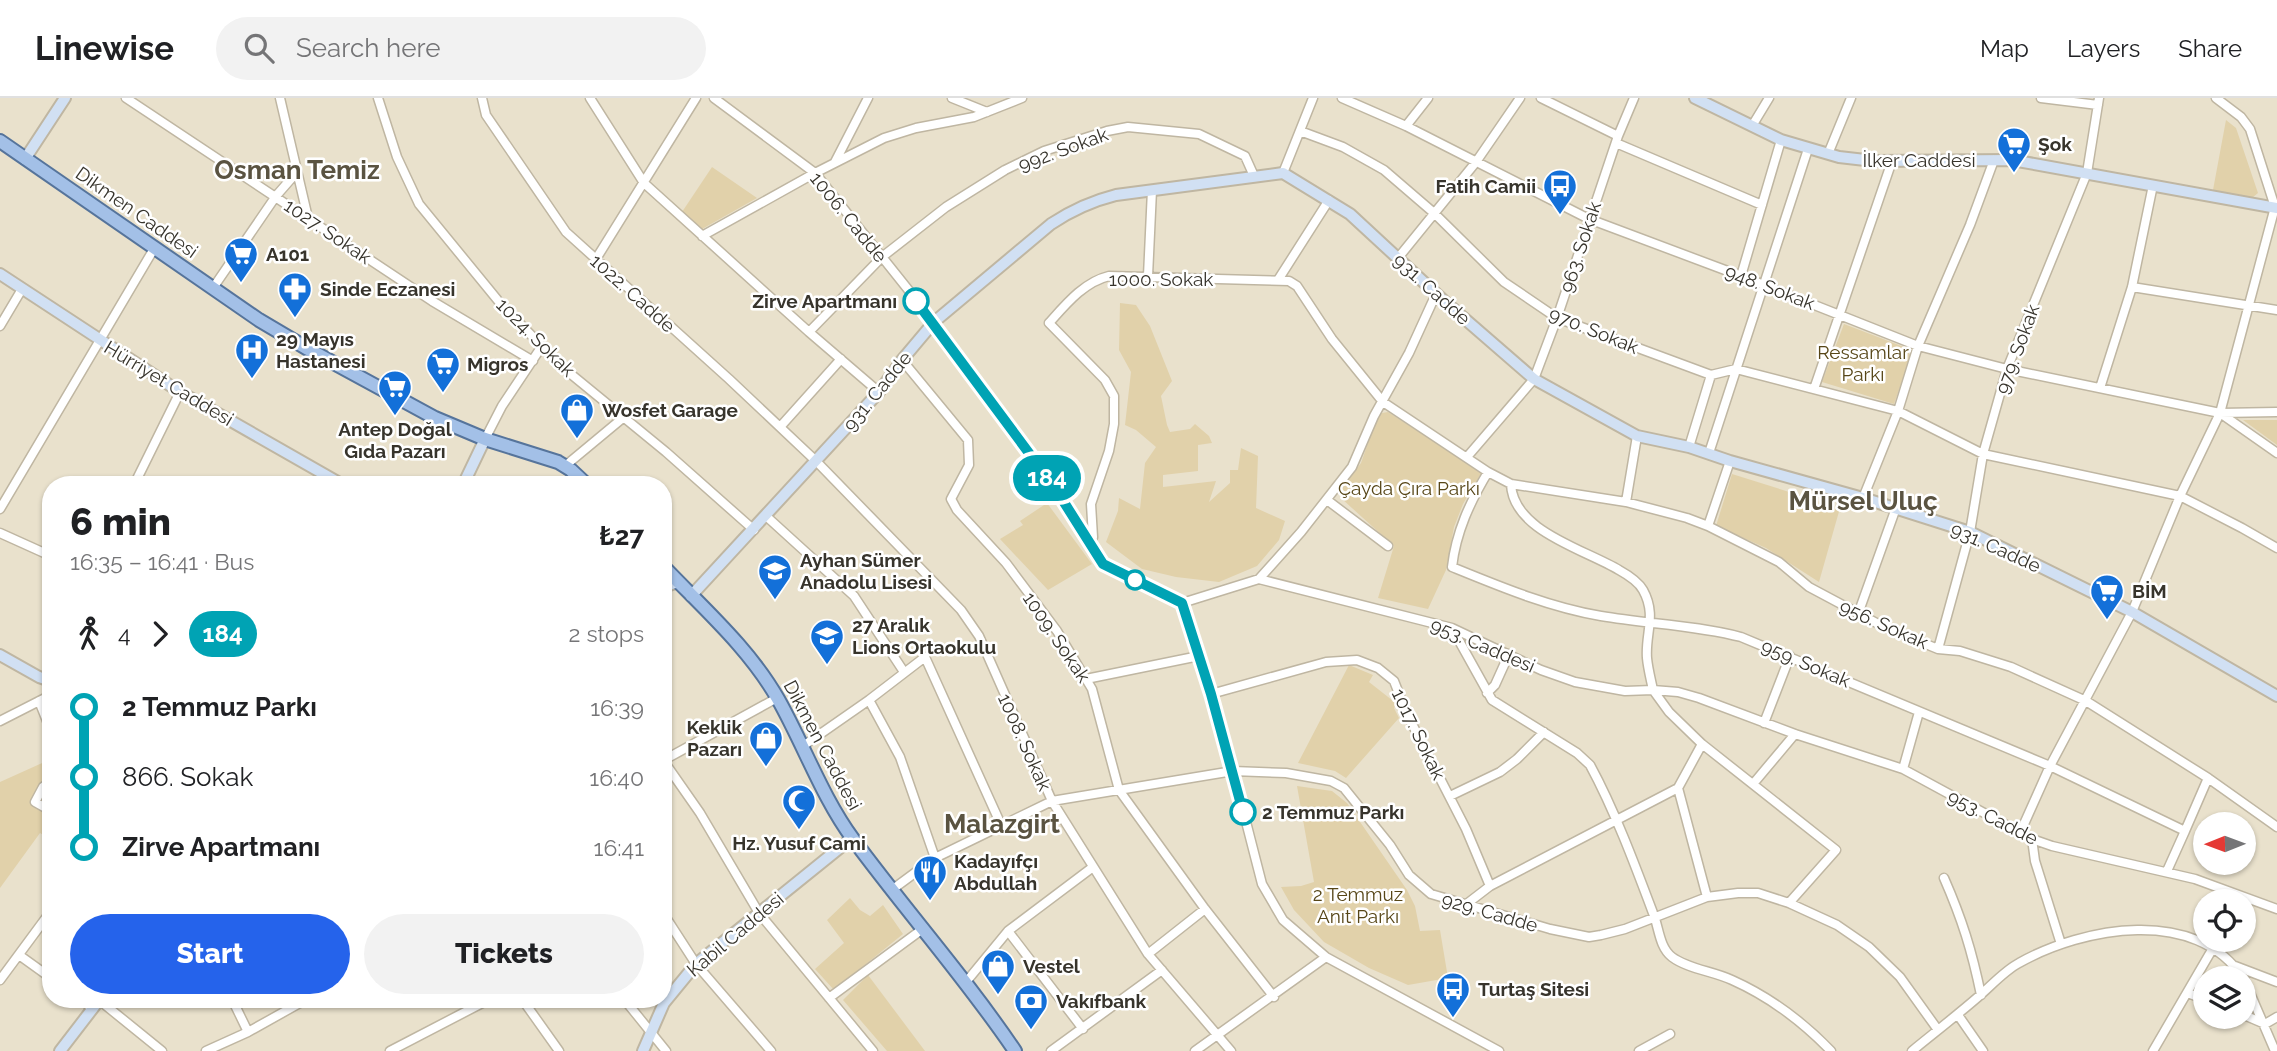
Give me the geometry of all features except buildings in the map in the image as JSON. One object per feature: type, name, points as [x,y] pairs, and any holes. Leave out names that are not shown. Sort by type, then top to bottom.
[{"type":"main road","points":[[25,159],[65,98]]},
{"type":"main road","name":"İlker Caddesi","points":[[1695,98],[1716,102],[1752,126],[1781,140],[1856,160],[2026,162],[2276,208]]},
{"type":"main road","name":"Dikmen Caddesi","points":[[0,141],[259,320],[365,382],[435,418],[485,439],[565,466],[577,476]]},
{"type":"main road","name":"931. Cadde","points":[[691,596],[817,462],[879,392],[934,322],[1051,224],[1069,212],[1105,198],[1283,173],[1350,214],[1534,379],[1637,436],[1689,447],[1970,532],[2132,612],[2277,696]]},
{"type":"main road","name":"Hürriyet Caddesi","points":[[0,274],[180,392],[327,476]]},
{"type":"main road","points":[[467,476],[485,439]]},
{"type":"main road","name":"Dikmen Caddesi","points":[[672,576],[752,661],[777,698],[828,799],[852,838],[966,982],[1015,1051]]},
{"type":"main road","points":[[672,584],[678,582]]},
{"type":"main road","points":[[0,654],[42,678]]},
{"type":"main road","name":"Kabil Caddesi","points":[[672,992],[696,964],[852,838]]},
{"type":"main road","points":[[60,1051],[93,1008]]},
{"type":"main road","name":"Kabil Caddesi","points":[[643,1051],[662,1008]]},
{"type":"street","name":"1027. Sokak","points":[[126,98],[432,301],[533,361]]},
{"type":"street","points":[[280,98],[308,218]]},
{"type":"street","name":"1024. Sokak","points":[[378,98],[397,157],[419,204],[500,303],[561,366],[754,530]]},
{"type":"street","name":"1022. Cadde","points":[[482,98],[486,115],[566,232],[817,462]]},
{"type":"street","points":[[590,98],[644,183],[879,392]]},
{"type":"street","points":[[596,260],[696,98]]},
{"type":"street","name":"1006. Cadde","points":[[714,98],[815,173],[934,322],[1055,488],[1103,564],[1182,603]]},
{"type":"street","points":[[835,162],[868,98]]},
{"type":"street","points":[[952,98],[987,112]]},
{"type":"street","points":[[702,236],[884,138],[987,112],[1022,98]]},
{"type":"street","points":[[1283,173],[1313,98]]},
{"type":"street","name":"948. Sokak","points":[[1342,98],[1406,126],[1589,219],[1918,346],[2007,369],[2220,412]]},
{"type":"street","points":[[1406,126],[1428,98]]},
{"type":"street","points":[[1398,258],[1476,162],[1521,98]]},
{"type":"street","points":[[1541,98],[1617,140],[1762,205]]},
{"type":"street","name":"963. Sokak","points":[[1467,457],[1534,379],[1634,98]]},
{"type":"street","points":[[1752,126],[1769,98]]},
{"type":"street","points":[[1828,154],[1851,98]]},
{"type":"street","points":[[2041,98],[2099,102]]},
{"type":"street","points":[[2020,833],[2050,766],[2132,612],[2180,496],[2220,412],[2276,208],[2250,130],[2241,117],[2216,98]]},
{"type":"street","name":"979. Sokak","points":[[1938,649],[1970,532],[1983,454],[2007,369],[2087,173],[2099,102]]},
{"type":"street","name":"992. Sokak","points":[[809,332],[882,257],[946,207],[1005,170],[1044,151],[1128,127],[1199,134],[1245,156],[1254,176]]},
{"type":"street","name":"970. Sokak","points":[[1300,131],[1343,147],[1384,170],[1434,213],[1504,282],[1556,318],[1711,375]]},
{"type":"street","points":[[1741,276],[1781,140]]},
{"type":"street","points":[[1709,453],[1808,149]]},
{"type":"street","points":[[1863,498],[1898,411],[1918,346],[1970,225],[1994,160]]},
{"type":"street","points":[[1814,389],[1892,161]]},
{"type":"street","points":[[213,288],[276,197],[298,172]]},
{"type":"street","points":[[2100,388],[2132,287],[2153,185]]},
{"type":"street","points":[[1149,276],[1152,190]]},
{"type":"street","points":[[1329,200],[1278,280],[1289,281],[1297,286],[1332,339],[1383,402],[1467,457]]},
{"type":"street","points":[[0,509],[155,247]]},
{"type":"street","name":"1000. Sokak","points":[[1090,546],[1093,537],[1092,497],[1109,451],[1114,424],[1114,396],[1105,380],[1049,323],[1072,298],[1094,281],[1109,276],[1278,280]]},
{"type":"street","points":[[2132,287],[2277,310]]},
{"type":"street","points":[[0,326],[22,289]]},
{"type":"street","points":[[1436,293],[1409,353],[1374,416],[1358,456],[1327,500],[1259,579],[1182,603],[1233,771],[1262,884],[1283,920],[1326,957],[1499,1051]]},
{"type":"street","points":[[485,439],[502,406],[542,346]]},
{"type":"street","points":[[780,427],[841,359]]},
{"type":"street","name":"1009. Sokak","points":[[902,360],[968,440],[969,465],[951,499],[957,510],[1006,563],[1057,631],[1092,689],[1119,790],[1205,909],[1274,997]]},
{"type":"street","points":[[1689,447],[1711,375],[1737,369],[1898,411],[1983,454],[2180,496],[2277,548]]},
{"type":"street","points":[[138,476],[180,392]]},
{"type":"street","points":[[2220,412],[2277,412]]},
{"type":"street","points":[[2220,412],[2277,453]]},
{"type":"street","points":[[565,466],[624,417]]},
{"type":"street","points":[[1626,502],[1637,436]]},
{"type":"street","name":"956. Sokak","points":[[1467,457],[1511,484],[1626,502],[1708,526],[1779,562],[1809,587],[1858,614],[1938,649],[1960,651],[2011,667],[2086,701],[2208,778],[2277,827]]},
{"type":"street","points":[[1708,526],[1730,461]]},
{"type":"street","name":"1008. Sokak","points":[[817,462],[971,624],[979,636],[1052,802],[1148,954],[1231,1051]]},
{"type":"street","name":"959. Sokak","points":[[1488,472],[1470,501],[1457,538],[1452,567],[1545,603],[1600,616],[1733,635],[1790,656],[2050,766],[2185,831]]},
{"type":"street","points":[[1511,484],[1511,493],[1517,508],[1527,520],[1633,579],[1643,589],[1652,623],[1647,656],[1653,690],[1669,712],[1702,744],[1836,850],[1789,903]]},
{"type":"street","points":[[1327,500],[1388,546]]},
{"type":"street","points":[[1858,614],[1896,508]]},
{"type":"street","points":[[766,516],[854,596],[904,672]]},
{"type":"street","points":[[0,533],[42,552]]},
{"type":"street","name":"953. Caddesi","points":[[1259,579],[1452,628],[1541,670],[1597,687],[1625,691],[1653,690]]},
{"type":"street","points":[[1452,628],[1487,693],[1499,705],[1577,753],[1590,765],[1655,916],[1663,945],[1670,955],[1680,962],[1730,979],[1775,1002],[1809,1028],[1831,1051]]},
{"type":"street","points":[[1487,693],[1495,685],[1509,654]]},
{"type":"street","points":[[1086,680],[1199,656]]},
{"type":"street","points":[[1764,723],[1790,656]]},
{"type":"street","points":[[803,746],[925,657],[1002,827]]},
{"type":"street","name":"1017. Sokak","points":[[1211,694],[1326,662],[1357,660],[1378,668],[1394,681],[1407,714],[1466,829],[1490,886]]},
{"type":"street","name":"953. Cadde","points":[[1653,690],[1678,692],[1699,698],[1795,734],[1903,769],[2032,839],[2052,846],[2167,871],[2243,895],[2277,909]]},
{"type":"street","points":[[672,755],[777,698]]},
{"type":"street","points":[[0,721],[42,700]]},
{"type":"street","points":[[869,700],[900,757],[935,858]]},
{"type":"street","points":[[39,701],[42,708]]},
{"type":"street","points":[[1903,769],[1919,712]]},
{"type":"street","points":[[1450,796],[1500,772],[1544,732]]},
{"type":"street","points":[[1753,784],[1795,734]]},
{"type":"street","points":[[1464,906],[1490,886],[1678,788],[1702,744]]},
{"type":"street","name":"929. Cadde","points":[[893,889],[935,858],[1052,802],[1233,771],[1286,773],[1331,781],[1344,788],[1390,845],[1409,876],[1431,894],[1464,906],[1550,929],[1589,937],[1625,929],[1707,897],[1738,893],[1758,893],[1789,903],[1837,925],[1869,947],[1900,977],[1938,1030]]},
{"type":"street","points":[[672,773],[700,813],[759,913],[873,1051]]},
{"type":"street","points":[[2167,871],[2208,778]]},
{"type":"street","points":[[1678,788],[1707,897]]},
{"type":"street","points":[[42,789],[35,802],[42,806]]},
{"type":"street","points":[[2032,839],[2035,861],[2061,944]]},
{"type":"street","points":[[966,982],[1008,930],[1093,867]]},
{"type":"street","points":[[1944,878],[1972,950],[1981,995]]},
{"type":"street","points":[[1148,954],[1205,909]]},
{"type":"street","points":[[0,980],[42,923]]},
{"type":"street","points":[[672,927],[696,964],[771,1051]]},
{"type":"street","points":[[829,998],[924,928]]},
{"type":"street","points":[[1912,1051],[2017,964],[2061,944],[2093,935],[2135,929],[2193,939]]},
{"type":"street","points":[[1008,930],[1083,1029]]},
{"type":"street","points":[[2154,1051],[2211,952]]},
{"type":"street","points":[[2218,952],[2235,965],[2277,982]]},
{"type":"street","points":[[19,955],[42,972]]},
{"type":"street","points":[[1195,1051],[1274,997],[1326,957]]},
{"type":"street","points":[[1051,1051],[1162,970]]},
{"type":"street","points":[[2188,993],[2193,995]]},
{"type":"street","points":[[2256,1006],[2275,1051]]},
{"type":"street","points":[[104,1008],[162,1051]]},
{"type":"street","points":[[236,1008],[248,1032]]},
{"type":"street","points":[[206,1051],[291,1008]]},
{"type":"street","points":[[390,1051],[473,1008]]},
{"type":"street","points":[[528,1008],[559,1051]]},
{"type":"street","points":[[631,1008],[666,1051]]},
{"type":"street","points":[[1958,1015],[1983,1051]]},
{"type":"street","points":[[2265,1024],[2277,1017]]},
{"type":"street","points":[[2256,1020],[2265,1024]]},
{"type":"street","points":[[1639,1051],[1670,1034]]},
{"type":"green space","points":[[2226,120],[2236,128],[2258,193],[2252,198],[2213,190]]},
{"type":"green space","points":[[712,167],[757,198],[702,229],[682,212]]},
{"type":"green space","points":[[1120,303],[1136,305],[1150,326],[1172,381],[1161,396],[1170,432],[1190,429],[1195,424],[1209,436],[1212,443],[1198,445],[1198,471],[1163,475],[1163,487],[1216,481],[1209,502],[1230,483],[1230,470],[1238,470],[1241,448],[1258,456],[1256,508],[1285,521],[1279,540],[1257,566],[1219,582],[1176,577],[1142,569],[1106,542],[1118,511],[1119,498],[1140,509],[1145,463],[1156,447],[1136,430],[1125,425],[1131,372],[1119,350]]},
{"type":"green space","name":"Ressamlar Parkı","points":[[1844,324],[1904,347],[1911,356],[1894,404],[1822,382]]},
{"type":"green space","name":"Çayda Çıra Parkı","points":[[1388,412],[1482,472],[1463,504],[1454,527],[1446,570],[1428,609],[1378,598],[1394,546],[1342,499],[1339,492],[1361,463],[1377,417]]},
{"type":"green space","points":[[2243,420],[2277,420],[2277,445]]},
{"type":"green space","points":[[1732,474],[1840,508],[1819,582],[1766,548],[1716,526]]},
{"type":"green space","points":[[1047,503],[1092,564],[1048,590],[1000,539],[1023,525],[1020,521]]},
{"type":"green space","points":[[1349,665],[1373,675],[1369,682],[1397,704],[1394,708],[1399,718],[1346,778],[1335,771],[1298,763]]},
{"type":"green space","points":[[42,763],[42,834],[40,833],[0,888],[0,782]]},
{"type":"green space","name":"2 Temmuz Anıt Parkı","points":[[1297,786],[1332,791],[1347,803],[1407,890],[1415,906],[1420,931],[1440,930],[1448,978],[1408,985],[1369,968],[1324,942],[1294,910],[1281,887],[1314,882]]},
{"type":"green space","points":[[850,898],[860,910],[870,916],[883,905],[903,934],[834,990],[815,969],[844,943],[827,920]]},
{"type":"green space","points":[[868,975],[925,1051],[887,1051],[843,1000]]},
{"type":"bus line","name":"184","points":[[916,301],[1055,488],[1103,564],[1182,603],[1211,694],[1243,812]]},
{"type":"place","name":"Şok","points":[[2014,174]]},
{"type":"place","name":"Fatih Camii","points":[[1560,216]]},
{"type":"place","name":"A101","points":[[241,284]]},
{"type":"place","name":"Zirve Apartmanı","points":[[916,301]]},
{"type":"place","name":"Sinde Eczanesi","points":[[295,319]]},
{"type":"place","name":"29 Mayıs Hastanesi","points":[[252,380]]},
{"type":"place","name":"Migros","points":[[443,394]]},
{"type":"place","name":"Antep Doğal Gıda Pazarı","points":[[395,417]]},
{"type":"place","name":"Wosfet Garage","points":[[577,440]]},
{"type":"place","name":"Ayhan Sümer Anadolu Lisesi","points":[[775,601]]},
{"type":"place","name":"BİM","points":[[2107,621]]},
{"type":"place","name":"27 Aralık Lions Ortaokulu","points":[[827,666]]},
{"type":"place","name":"Keklik Pazarı","points":[[766,768]]},
{"type":"place","name":"2 Temmuz Parkı","points":[[1243,812]]},
{"type":"place","name":"Hz. Yusuf Cami","points":[[799,831]]},
{"type":"place","name":"Kadayıfçı Abdullah","points":[[930,902]]},
{"type":"place","name":"Vestel","points":[[998,996]]},
{"type":"place","name":"Turtaş Sitesi","points":[[1453,1019]]},
{"type":"place","name":"Vakıfbank","points":[[1031,1031]]},
{"type":"district","name":"Osman Temiz","points":[[297,170]]},
{"type":"district","name":"Mürsel Uluç","points":[[1863,501]]},
{"type":"district","name":"Malazgirt","points":[[1002,824]]}]
